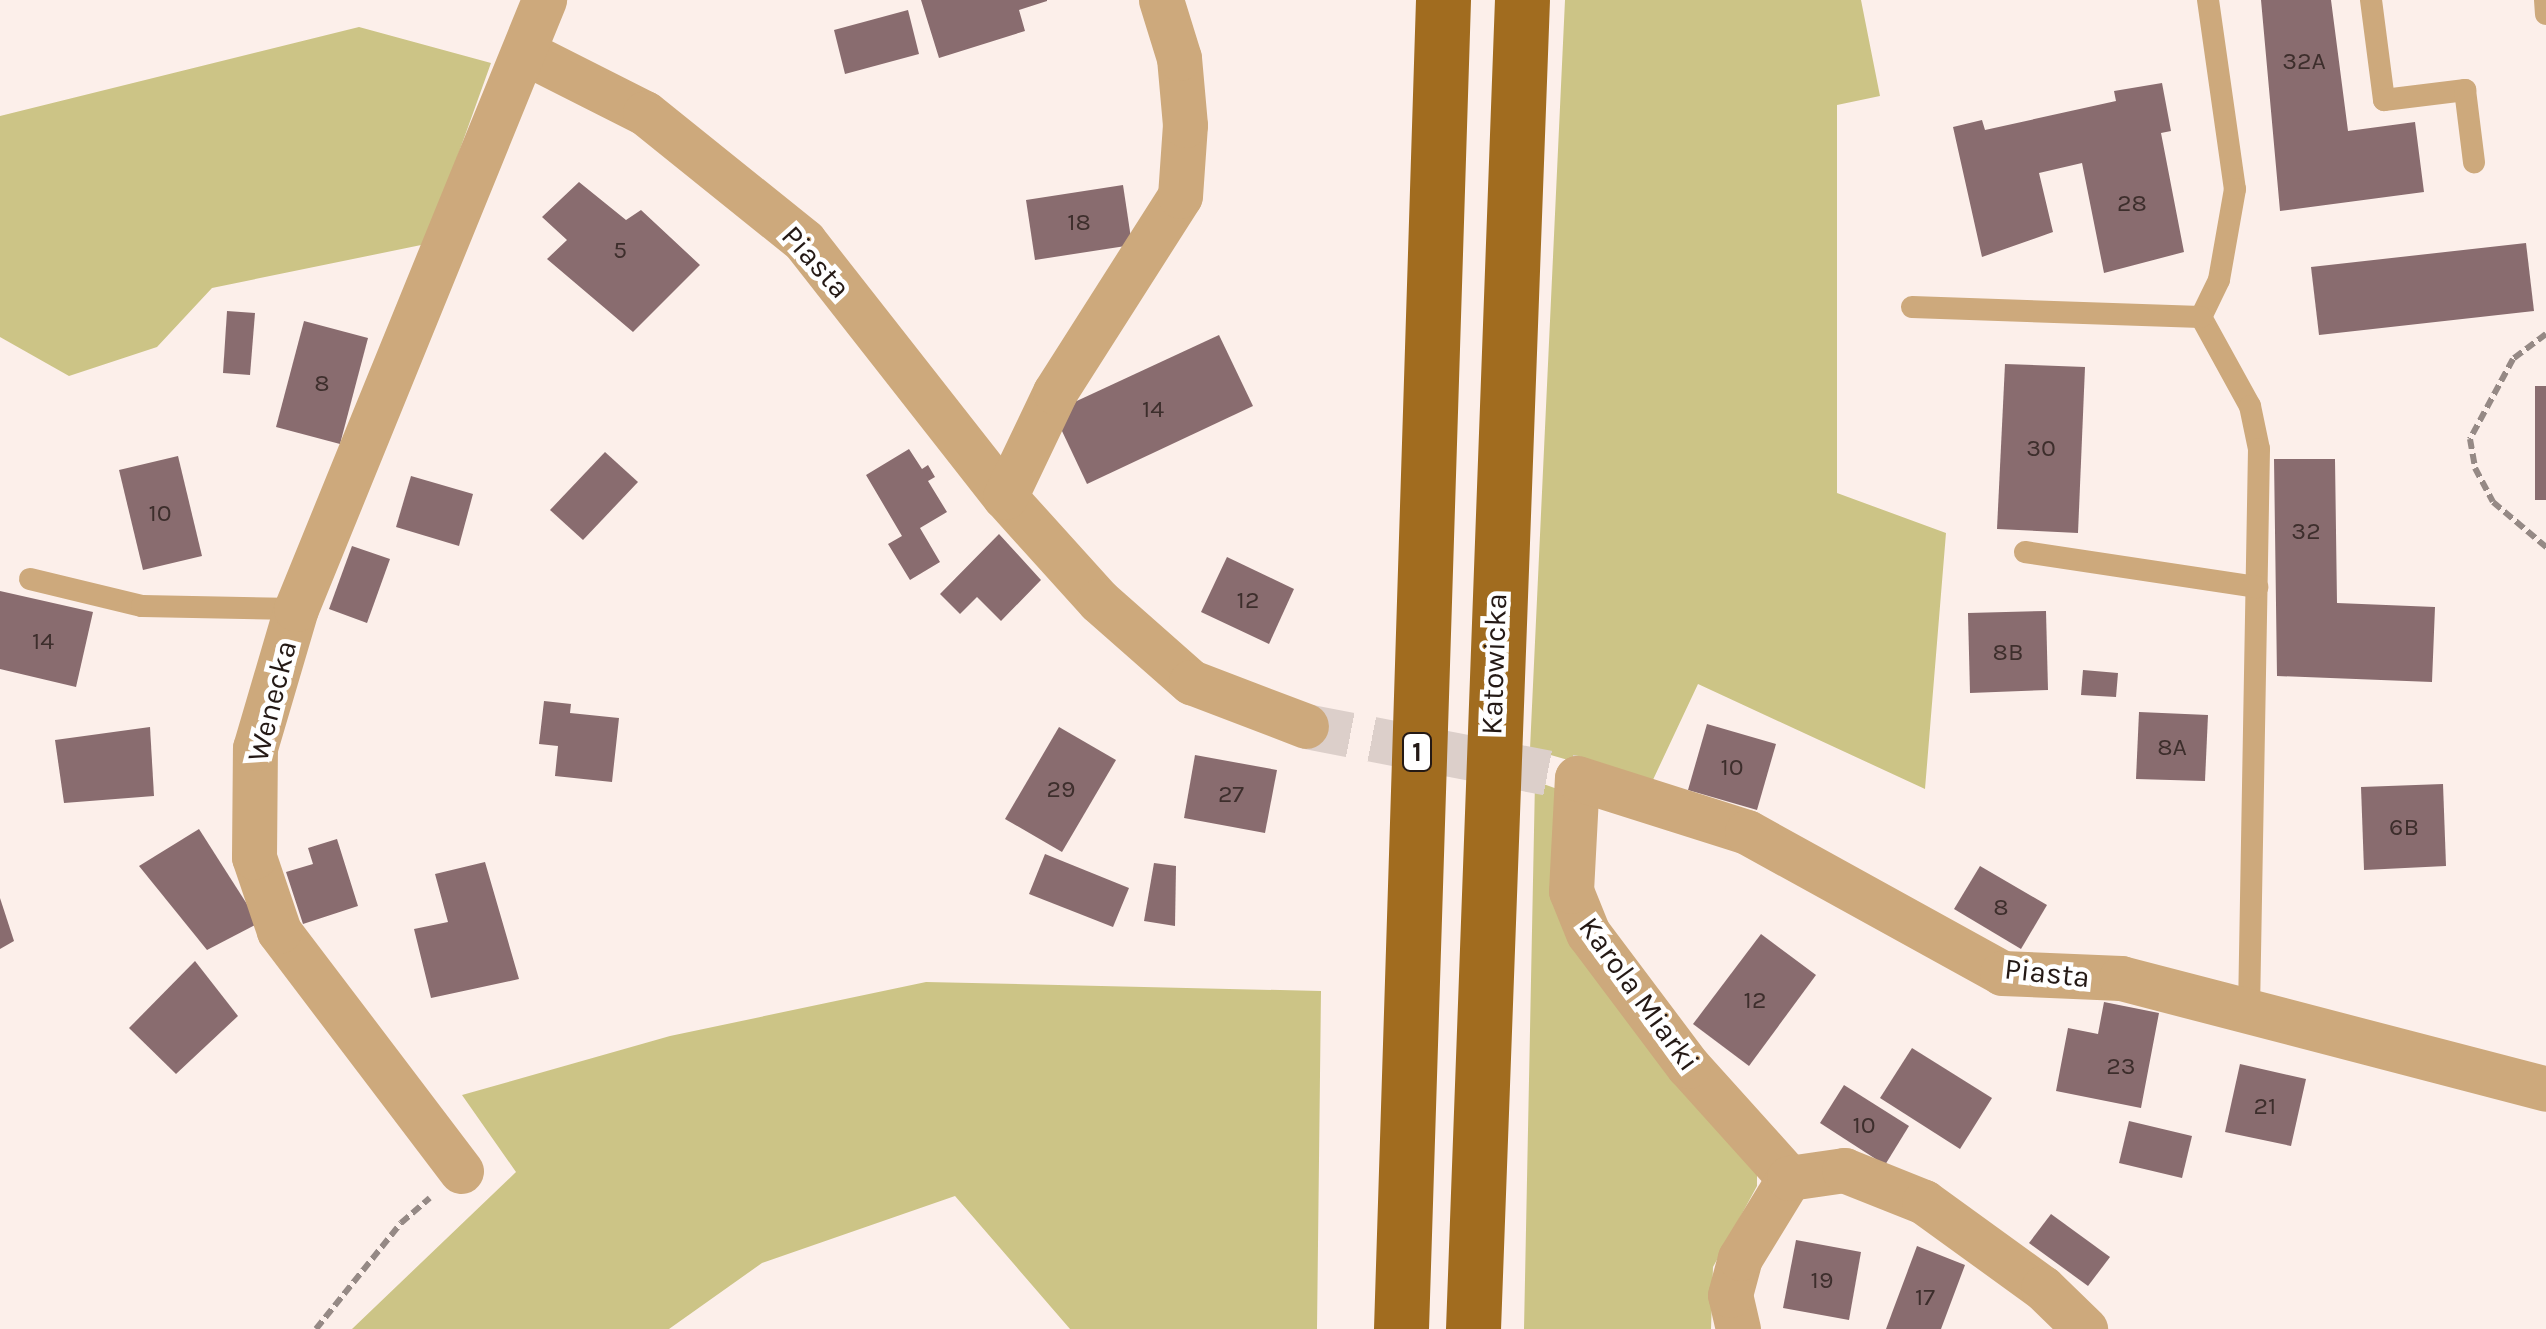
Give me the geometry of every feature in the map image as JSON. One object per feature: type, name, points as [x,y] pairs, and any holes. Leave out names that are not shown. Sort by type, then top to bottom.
[{"type":"main road","name":"1","points":[[1401,1329],[1443,0]]},
{"type":"main road","name":"Katowicka","points":[[1473,1329],[1522,0]]},
{"type":"street","name":"Wenecka","points":[[461,1171],[280,931],[254,857],[254,748],[296,609],[544,0]]},
{"type":"street","points":[[1004,496],[1055,392],[1180,196],[1185,125],[1179,58],[1161,0]]},
{"type":"street","name":"Piasta","points":[[526,52],[645,112],[804,241],[1004,496],[1100,601],[1191,682],[1306,726]]},
{"type":"street","name":"Piasta","points":[[1577,778],[1747,832],[2002,973],[2121,978],[2546,1089]]},
{"type":"street","name":"Karola Miarki","points":[[1577,778],[1571,892],[1588,933],[1688,1066],[1789,1178]]},
{"type":"street","points":[[1738,1329],[1730,1296],[1740,1258],[1789,1178],[1844,1170],[1924,1202],[2043,1288],[2086,1329]]},
{"type":"lane","points":[[2201,317],[2219,280],[2235,189],[2208,0]]},
{"type":"lane","points":[[2372,0],[2384,100],[2465,90],[2474,162]]},
{"type":"lane","points":[[2545,0],[2546,14]]},
{"type":"lane","points":[[1912,307],[2201,317]]},
{"type":"lane","points":[[2201,317],[2250,406],[2259,449],[2249,1012]]},
{"type":"lane","points":[[2025,552],[2256,587]]},
{"type":"lane","points":[[30,580],[142,606],[296,609]]},
{"type":"path","points":[[2546,334],[2513,359],[2470,439],[2475,468],[2494,502],[2546,547]]},
{"type":"path","points":[[316,1329],[401,1223],[461,1171]]},
{"type":"shaded area","points":[[1565,0],[1861,0],[1880,96],[1837,105],[1837,493],[1946,533],[1925,789],[1698,684],[1651,784],[1530,749]]},
{"type":"shaded area","points":[[359,27],[491,63],[426,244],[212,288],[157,347],[69,376],[0,337],[0,116]]},
{"type":"shaded area","points":[[1535,781],[1563,791],[1558,898],[1757,1166],[1757,1186],[1713,1267],[1711,1329],[1524,1329]]},
{"type":"shaded area","points":[[926,982],[1321,991],[1317,1329],[1070,1329],[955,1196],[762,1263],[669,1329],[352,1329],[516,1172],[462,1095],[670,1036]]},
{"type":"building","points":[[921,0],[1047,1],[1019,10],[1025,31],[939,58]]},
{"type":"building","points":[[2261,0],[2331,0],[2348,131],[2415,122],[2424,192],[2280,211]]},
{"type":"building","points":[[908,10],[919,54],[845,74],[834,30]]},
{"type":"building","points":[[2162,83],[2171,131],[2161,133],[2184,252],[2104,273],[2082,163],[2039,173],[2053,232],[1982,257],[1953,127],[1982,120],[1985,130],[2116,101],[2114,91]]},
{"type":"building","points":[[579,182],[626,220],[641,210],[700,265],[633,332],[547,259],[567,240],[542,217]]},
{"type":"building","points":[[1123,185],[1132,245],[1035,260],[1026,200]]},
{"type":"building","points":[[2526,243],[2534,311],[2319,335],[2311,267]]},
{"type":"building","points":[[227,311],[255,313],[250,375],[223,373]]},
{"type":"building","points":[[304,321],[368,338],[340,444],[276,427]]},
{"type":"building","points":[[1219,335],[1253,406],[1087,484],[1053,412]]},
{"type":"building","points":[[2005,364],[2085,367],[2078,533],[1997,529]]},
{"type":"building","points":[[2535,386],[2546,386],[2546,500],[2535,500]]},
{"type":"building","points":[[909,449],[922,469],[928,465],[935,477],[928,481],[947,512],[920,528],[940,562],[910,580],[888,544],[902,536],[866,475]]},
{"type":"building","points":[[605,452],[638,482],[583,540],[550,510]]},
{"type":"building","points":[[178,456],[202,556],[143,570],[119,470]]},
{"type":"building","points":[[2274,459],[2335,459],[2337,603],[2435,607],[2432,682],[2277,676]]},
{"type":"building","points":[[411,476],[473,494],[459,546],[396,527]]},
{"type":"building","points":[[999,534],[1041,580],[1001,621],[977,597],[960,614],[940,594]]},
{"type":"building","points":[[352,546],[390,559],[367,623],[329,609]]},
{"type":"building","points":[[1227,557],[1294,589],[1269,644],[1201,612]]},
{"type":"building","points":[[0,591],[93,612],[76,687],[0,669]]},
{"type":"building","points":[[2046,611],[2048,690],[1970,693],[1968,613]]},
{"type":"building","points":[[2083,670],[2118,673],[2116,697],[2081,695]]},
{"type":"building","points":[[544,701],[571,704],[570,713],[619,718],[612,782],[555,776],[558,746],[539,744]]},
{"type":"building","points":[[2139,712],[2208,715],[2205,781],[2136,779]]},
{"type":"building","points":[[1707,724],[1776,744],[1757,810],[1688,790]]},
{"type":"building","points":[[150,727],[154,796],[64,803],[55,740]]},
{"type":"building","points":[[1059,727],[1116,760],[1062,852],[1005,819]]},
{"type":"building","points":[[1195,755],[1277,770],[1265,833],[1184,818]]},
{"type":"building","points":[[2443,784],[2446,866],[2364,870],[2361,787]]},
{"type":"building","points":[[199,829],[259,923],[207,950],[139,866]]},
{"type":"building","points":[[337,839],[358,906],[303,924],[286,872],[313,864],[308,848]]},
{"type":"building","points":[[1045,854],[1129,888],[1113,927],[1029,894]]},
{"type":"building","points":[[485,862],[519,979],[431,998],[414,929],[448,922],[435,874]]},
{"type":"building","points":[[1154,863],[1176,866],[1175,926],[1144,921]]},
{"type":"building","points":[[1980,866],[2047,905],[2021,949],[1954,909]]},
{"type":"building","points":[[0,898],[14,941],[0,949]]},
{"type":"building","points":[[1761,934],[1816,975],[1749,1066],[1693,1024]]},
{"type":"building","points":[[195,961],[238,1016],[176,1074],[129,1028]]},
{"type":"building","points":[[2104,1002],[2159,1013],[2141,1108],[2056,1091],[2068,1028],[2098,1034]]},
{"type":"building","points":[[1912,1048],[1992,1098],[1960,1149],[1880,1098]]},
{"type":"building","points":[[2240,1064],[2306,1079],[2291,1146],[2225,1132]]},
{"type":"building","points":[[1844,1085],[1909,1126],[1885,1165],[1820,1123]]},
{"type":"building","points":[[2129,1121],[2192,1136],[2182,1178],[2119,1163]]},
{"type":"building","points":[[2051,1214],[2110,1257],[2088,1286],[2029,1243]]},
{"type":"building","points":[[1796,1240],[1861,1252],[1849,1320],[1783,1308]]},
{"type":"building","points":[[1917,1246],[1965,1265],[1941,1329],[1886,1329]]},
{"type":"tunnel","points":[[1306,726],[1577,778]]}]
